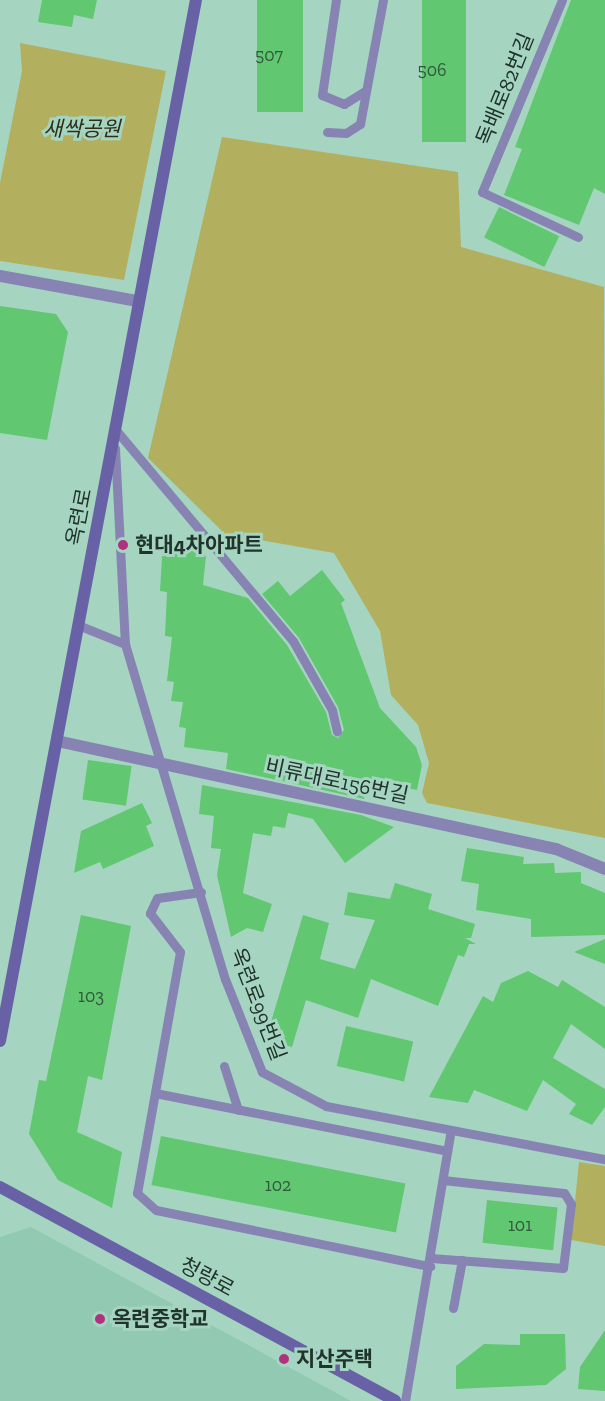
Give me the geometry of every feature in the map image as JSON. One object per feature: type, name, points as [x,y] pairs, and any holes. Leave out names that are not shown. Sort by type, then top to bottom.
[{"type":"street","name":"옥련로","points":[[0,1041],[196,0]]},
{"type":"street","points":[[0,276],[138,301]]},
{"type":"street","name":"비류대로156번길","points":[[57,741],[556,849],[605,869]]},
{"type":"street","name":"청량로","points":[[0,1187],[394,1401]]},
{"type":"lane","points":[[336,0],[322,95],[344,104],[365,91]]},
{"type":"lane","points":[[327,132],[346,133],[360,124],[382,0]]},
{"type":"lane","name":"독배로82번길","points":[[562,0],[482,192],[578,237]]},
{"type":"lane","points":[[115,431],[293,641],[332,710],[337,731]]},
{"type":"lane","name":"옥련로99번길","points":[[115,431],[125,644],[164,763],[225,979],[262,1072],[326,1106],[605,1159]]},
{"type":"lane","points":[[78,625],[125,644]]},
{"type":"lane","points":[[201,892],[157,898],[150,913],[180,952],[137,1193],[147,1206],[430,1262],[462,1260],[563,1268],[571,1204],[564,1193],[443,1180]]},
{"type":"lane","points":[[224,1066],[238,1110]]},
{"type":"lane","points":[[155,1093],[447,1151]]},
{"type":"lane","points":[[405,1401],[451,1130]]},
{"type":"lane","points":[[453,1308],[462,1260]]},
{"type":"shaded area","name":"옥련중학교","points":[[31,1227],[351,1401],[0,1401],[0,1237]]},
{"type":"green space","name":"새싹공원","points":[[20,43],[166,71],[124,280],[0,261],[0,183],[22,71]]},
{"type":"green space","points":[[222,137],[458,172],[461,247],[604,287],[605,838],[427,803],[422,793],[429,763],[418,725],[391,695],[380,631],[334,553],[225,534],[148,458]]},
{"type":"green space","points":[[579,1162],[605,1166],[605,1246],[571,1240]]},
{"type":"building","points":[[42,0],[97,0],[93,19],[74,15],[72,27],[38,22]]},
{"type":"building","points":[[257,0],[303,0],[303,112],[257,112]]},
{"type":"building","points":[[422,0],[466,0],[466,142],[422,142]]},
{"type":"building","points":[[571,0],[605,0],[605,194],[594,188],[579,225],[504,195],[522,149],[515,147]]},
{"type":"building","points":[[499,207],[559,236],[544,267],[484,238]]},
{"type":"building","points":[[0,306],[56,314],[68,332],[47,440],[0,433]]},
{"type":"building","points":[[163,541],[197,544],[196,551],[206,556],[203,585],[248,598],[287,645],[326,712],[332,735],[338,738],[344,730],[338,707],[299,638],[262,594],[278,581],[290,596],[322,570],[345,600],[341,603],[380,708],[416,747],[422,765],[417,790],[367,780],[364,799],[226,769],[228,753],[184,747],[186,728],[179,727],[183,702],[171,701],[174,682],[167,681],[172,637],[165,636],[167,592],[160,591]]},
{"type":"building","points":[[88,760],[132,766],[126,806],[82,800]]},
{"type":"building","points":[[202,785],[361,815],[394,827],[345,863],[313,819],[288,813],[285,828],[273,826],[271,836],[253,833],[243,893],[272,904],[263,932],[247,928],[231,937],[217,875],[221,849],[211,848],[214,816],[199,814]]},
{"type":"building","points":[[142,803],[152,823],[146,826],[154,846],[103,869],[100,862],[74,873],[81,831]]},
{"type":"building","points":[[467,848],[524,857],[523,864],[554,863],[555,873],[581,872],[581,883],[605,893],[605,935],[531,937],[531,919],[476,910],[479,884],[461,881]]},
{"type":"building","points":[[395,883],[432,894],[428,909],[475,924],[471,938],[465,938],[476,944],[469,944],[464,957],[458,955],[438,1006],[371,979],[358,1018],[306,1000],[292,1047],[274,1042],[268,1032],[303,915],[329,923],[320,959],[355,969],[375,920],[344,915],[348,892],[390,899]]},
{"type":"building","points":[[81,915],[131,926],[102,1080],[88,1076],[77,1132],[122,1152],[112,1208],[58,1180],[29,1134],[39,1080],[46,1081]]},
{"type":"building","points":[[605,939],[605,964],[574,952]]},
{"type":"building","points":[[528,971],[558,987],[562,980],[605,1007],[605,1049],[571,1024],[553,1058],[605,1089],[605,1107],[592,1125],[569,1114],[576,1104],[543,1080],[527,1111],[474,1090],[468,1103],[429,1097],[483,996],[493,1002],[501,983]]},
{"type":"building","points":[[346,1026],[413,1042],[404,1081],[337,1066]]},
{"type":"building","points":[[161,1136],[405,1184],[396,1233],[151,1185]]},
{"type":"building","points":[[487,1200],[558,1207],[553,1250],[483,1243]]},
{"type":"building","points":[[605,1330],[605,1391],[578,1389],[580,1367]]},
{"type":"building","points":[[520,1334],[565,1334],[566,1369],[546,1385],[456,1389],[456,1366],[484,1344],[520,1345]]},
{"type":"place","name":"현대4차아파트","points":[[123,545]]},
{"type":"place","name":"옥련중학교","points":[[100,1319]]},
{"type":"place","name":"지산주택","points":[[284,1359]]}]
